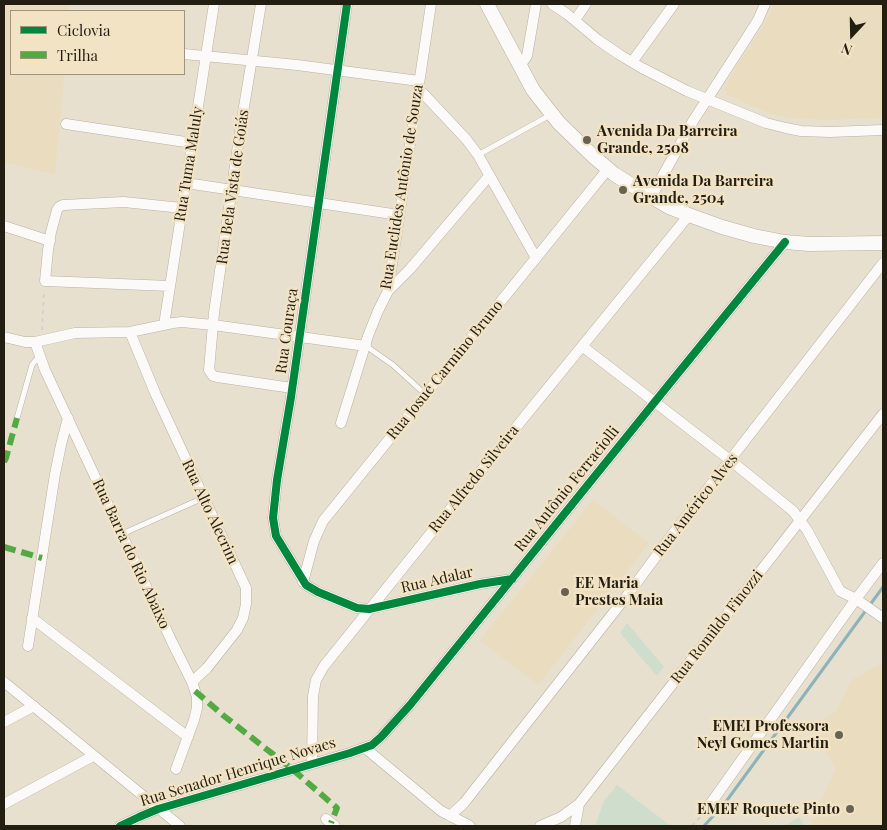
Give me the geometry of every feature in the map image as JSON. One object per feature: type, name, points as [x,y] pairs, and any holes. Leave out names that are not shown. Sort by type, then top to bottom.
[{"type":"main road","points":[[487,4],[533,90],[559,123],[608,168],[651,197],[689,216],[738,232],[785,242],[810,244],[883,243]]},
{"type":"street","name":"Rua Tuma Maluly","points":[[164,325],[214,4]]},
{"type":"street","name":"Rua Bela Vista de Goiás","points":[[261,4],[232,190],[213,326],[209,370],[213,376],[217,377],[292,388]]},
{"type":"street","name":"Rua Couraça","points":[[347,4],[273,518],[276,536],[303,582],[310,588],[349,606],[369,610]]},
{"type":"street","name":"Rua Euclides Antônio de Souza","points":[[341,423],[378,311],[388,291],[430,4]]},
{"type":"street","points":[[520,66],[527,56],[536,4]]},
{"type":"street","points":[[552,4],[598,40],[632,62],[680,87],[766,123],[801,131],[883,130]]},
{"type":"street","points":[[574,20],[586,4]]},
{"type":"street","points":[[632,62],[674,4]]},
{"type":"street","points":[[651,197],[693,121],[766,4]]},
{"type":"street","points":[[185,54],[338,70],[418,85],[478,155],[536,258]]},
{"type":"street","points":[[66,124],[192,143]]},
{"type":"street","name":"Rua Josué Carmino Bruno","points":[[303,582],[314,541],[323,521],[608,168]]},
{"type":"street","points":[[388,291],[489,176]]},
{"type":"street","points":[[186,183],[399,215]]},
{"type":"street","points":[[170,286],[45,281],[50,241],[57,210],[59,207],[68,204],[124,202],[182,208]]},
{"type":"street","name":"Rua Alfredo Silveira","points":[[312,764],[313,696],[316,680],[324,666],[689,216]]},
{"type":"street","points":[[4,226],[50,241]]},
{"type":"street","name":"Rua Antônio Ferraciolli","points":[[365,748],[381,737],[410,705],[785,242]]},
{"type":"street","name":"Rua Américo Alves","points":[[450,816],[464,803],[629,593],[883,263]]},
{"type":"street","points":[[4,337],[20,341],[38,341],[66,334],[130,332],[182,322],[366,346]]},
{"type":"street","name":"Rua Alto Alecrim","points":[[130,332],[156,395],[246,588],[246,604],[243,618],[237,630],[207,668],[192,682]]},
{"type":"street","name":"Rua Barra do Rio Abaixo","points":[[38,341],[39,355],[192,682],[197,697],[197,708],[176,769]]},
{"type":"street","points":[[582,346],[793,511],[807,530],[840,591],[856,599],[883,618]]},
{"type":"street","name":"Rua Romildo Finozzi","points":[[540,826],[562,817],[579,804],[883,414]]},
{"type":"street","points":[[28,646],[55,474],[68,418]]},
{"type":"street","points":[[706,810],[883,563]]},
{"type":"street","name":"Rua Adalar","points":[[369,610],[480,584],[512,579]]},
{"type":"street","points":[[32,618],[188,737]]},
{"type":"street","points":[[4,682],[180,826]]},
{"type":"street","points":[[4,722],[34,706]]},
{"type":"street","points":[[365,748],[441,811],[470,826]]},
{"type":"street","name":"Rua Senador Henrique Novaes","points":[[120,826],[158,809],[365,748]]},
{"type":"street","points":[[4,804],[94,756]]},
{"type":"street","points":[[574,826],[579,804]]},
{"type":"lane","points":[[478,155],[552,114]]},
{"type":"lane","points":[[366,346],[392,365],[425,394]]},
{"type":"lane","points":[[17,418],[32,365],[39,355]]},
{"type":"lane","points":[[122,535],[203,498]]},
{"type":"path","points":[[38,341],[45,281]]},
{"type":"path","points":[[692,826],[706,810]]},
{"type":"shaded area","points":[[4,4],[69,4],[68,10],[10,10],[10,75],[64,75],[55,175],[4,162]]},
{"type":"shaded area","points":[[774,4],[883,4],[883,118],[824,120],[790,118],[768,113],[727,95],[725,90],[728,80],[766,21]]},
{"type":"shaded area","name":"EE Maria Prestes Maia","points":[[593,500],[649,543],[538,685],[480,640]]},
{"type":"shaded area","points":[[883,663],[883,826],[812,826],[811,824],[836,768],[812,728],[835,712],[851,680]]},
{"type":"green space","points":[[627,623],[664,667],[657,676],[620,633]]},
{"type":"green space","points":[[617,785],[671,826],[595,826],[604,801]]},
{"type":"green space","points":[[799,817],[805,826],[784,826]]},
{"type":"waterway","points":[[704,826],[725,803],[883,587]]},
{"type":"marked path","points":[[4,462],[17,418]]},
{"type":"marked path","points":[[4,547],[42,558]]},
{"type":"marked path","points":[[195,691],[337,808],[331,823]]},
{"type":"cycle path","points":[[347,4],[291,397],[277,480],[273,518],[276,536],[306,585],[357,608],[369,609],[480,584],[512,579]]},
{"type":"cycle path","points":[[120,826],[158,809],[372,745],[410,705],[785,242]]},
{"type":"place","name":"Avenida Da Barreira Grande, 2508","points":[[587,140]]},
{"type":"place","name":"Avenida Da Barreira Grande, 2504","points":[[623,190]]},
{"type":"place","name":"EE Maria Prestes Maia","points":[[565,592]]},
{"type":"place","name":"EMEI Professora Neyl Gomes Martin","points":[[839,735]]},
{"type":"place","name":"EMEF Roquete Pinto","points":[[850,809]]}]
